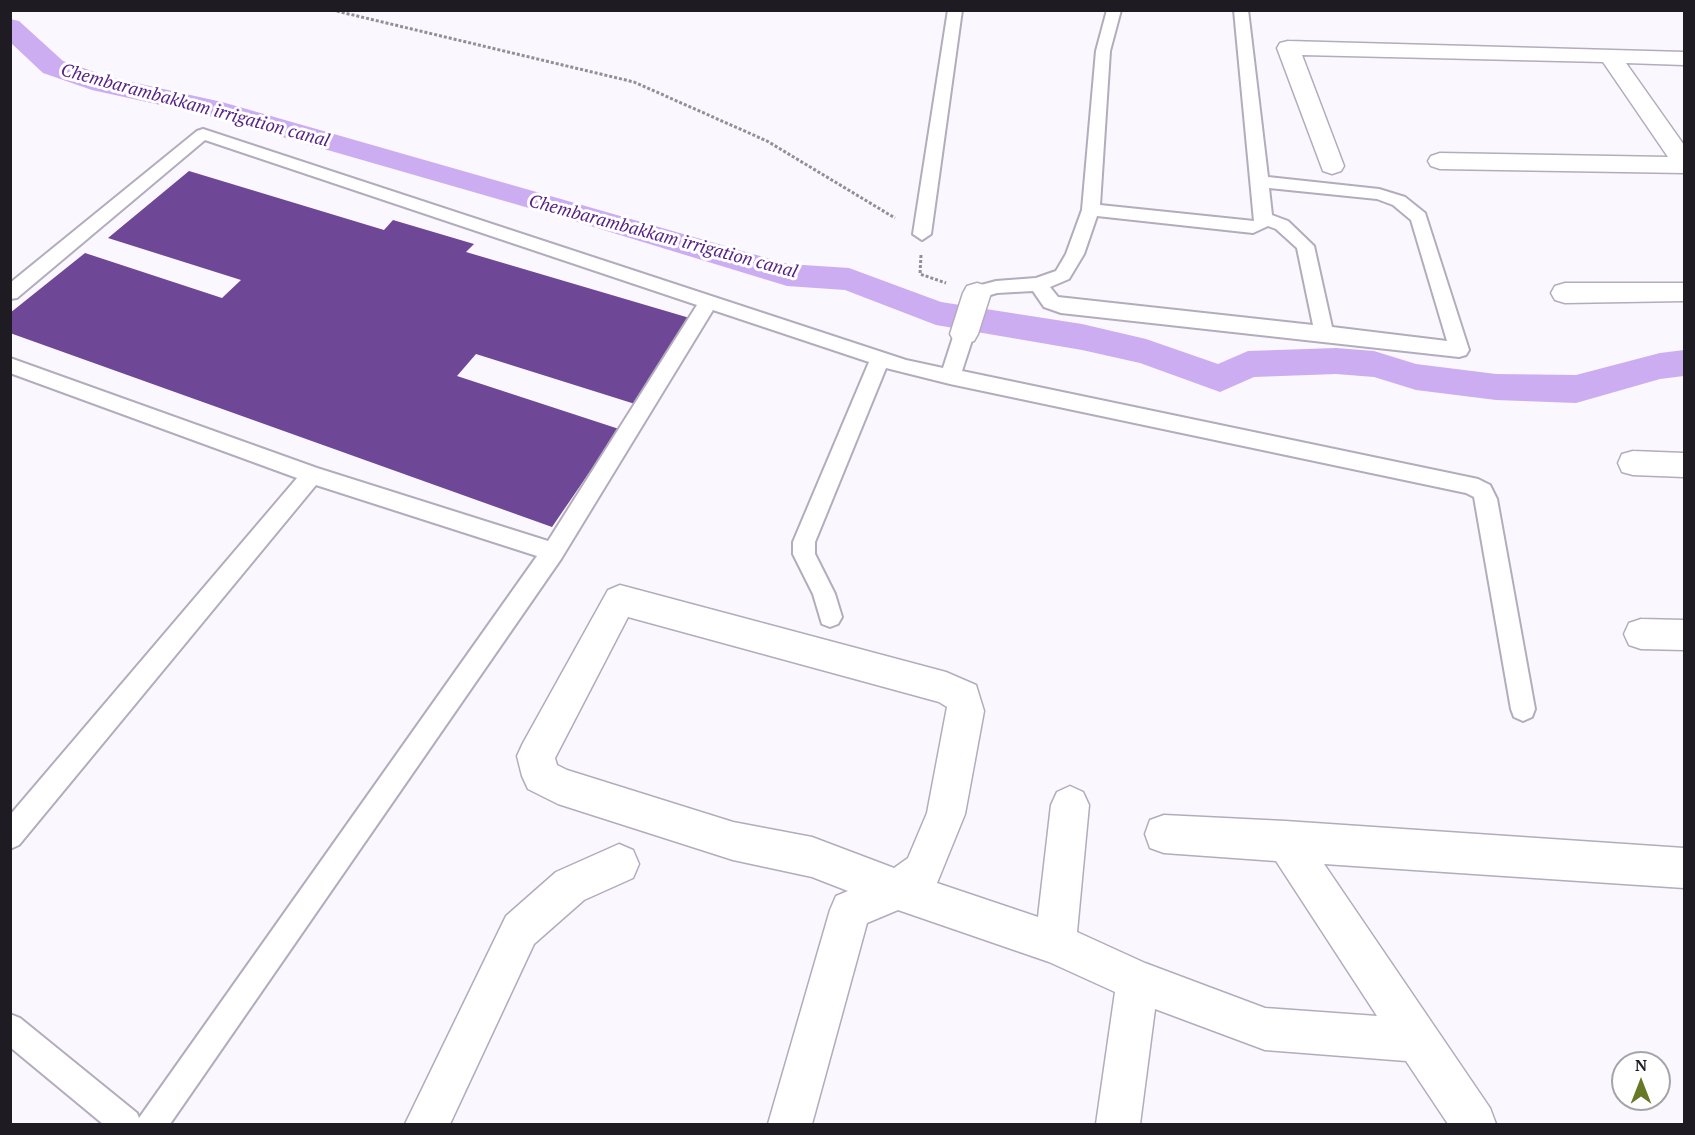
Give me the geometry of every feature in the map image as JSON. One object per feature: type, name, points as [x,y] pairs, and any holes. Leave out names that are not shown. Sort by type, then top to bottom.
[{"type":"street","points":[[1332,166],[1288,48],[1684,58]]},
{"type":"street","points":[[1610,56],[1684,164]]},
{"type":"street","points":[[1440,161],[1684,164]]},
{"type":"street","points":[[1565,293],[1684,292]]},
{"type":"street","points":[[964,334],[977,293]]},
{"type":"street","points":[[1633,464],[1684,465]]},
{"type":"street","points":[[790,1125],[850,910],[898,890],[922,872],[946,814],[966,711],[963,697],[946,688],[620,600],[537,756],[541,776],[558,786],[733,841],[812,857],[898,890],[1055,944],[1138,981],[1264,1029],[1417,1040]]},
{"type":"street","points":[[1641,634],[1684,635]]},
{"type":"street","points":[[1055,944],[1070,805]]},
{"type":"street","points":[[1164,834],[1285,840],[1684,868]]},
{"type":"street","points":[[1285,840],[1474,1125]]},
{"type":"street","points":[[427,1125],[520,930],[570,886],[620,864]]},
{"type":"street","points":[[1118,1125],[1138,981]]},
{"type":"lane","points":[[922,234],[955,10]]},
{"type":"lane","points":[[977,293],[996,287],[1038,284],[1063,275],[1075,254],[1091,210],[1103,51],[1114,10]]},
{"type":"lane","points":[[1091,210],[1252,227],[1260,225],[1264,218],[1241,10]]},
{"type":"lane","points":[[10,293],[202,134],[879,358],[950,377],[1470,485],[1482,491],[1486,499],[1523,709]]},
{"type":"lane","points":[[1038,284],[1051,302],[1061,306],[1324,333],[1459,350],[1419,217],[1399,201],[1379,194],[1260,182]]},
{"type":"lane","points":[[1264,218],[1282,225],[1305,246],[1324,333]]},
{"type":"lane","points":[[152,1125],[553,552],[708,302]]},
{"type":"lane","points":[[950,377],[964,334]]},
{"type":"lane","points":[[830,617],[824,594],[804,554],[804,542],[879,358]]},
{"type":"lane","points":[[10,365],[312,475],[553,552]]},
{"type":"lane","points":[[10,836],[312,475]]},
{"type":"lane","points":[[10,1028],[126,1125]]},
{"type":"path","points":[[332,10],[634,82],[766,141],[922,234],[920,274],[977,293]]},
{"type":"building","points":[[189,171],[384,230],[393,220],[474,244],[466,252],[693,319],[635,404],[476,354],[457,376],[619,429],[552,527],[10,333],[10,313],[85,253],[222,298],[241,280],[108,238]]},
{"type":"waterway","name":"Chembarambakkam irrigation canal","points":[[10,27],[53,67],[102,84],[212,108],[585,214],[787,275],[849,279],[936,313],[1082,337],[1146,352],[1220,379],[1248,364],[1336,361],[1374,364],[1416,377],[1496,387],[1576,389],[1660,366],[1684,363]]}]
